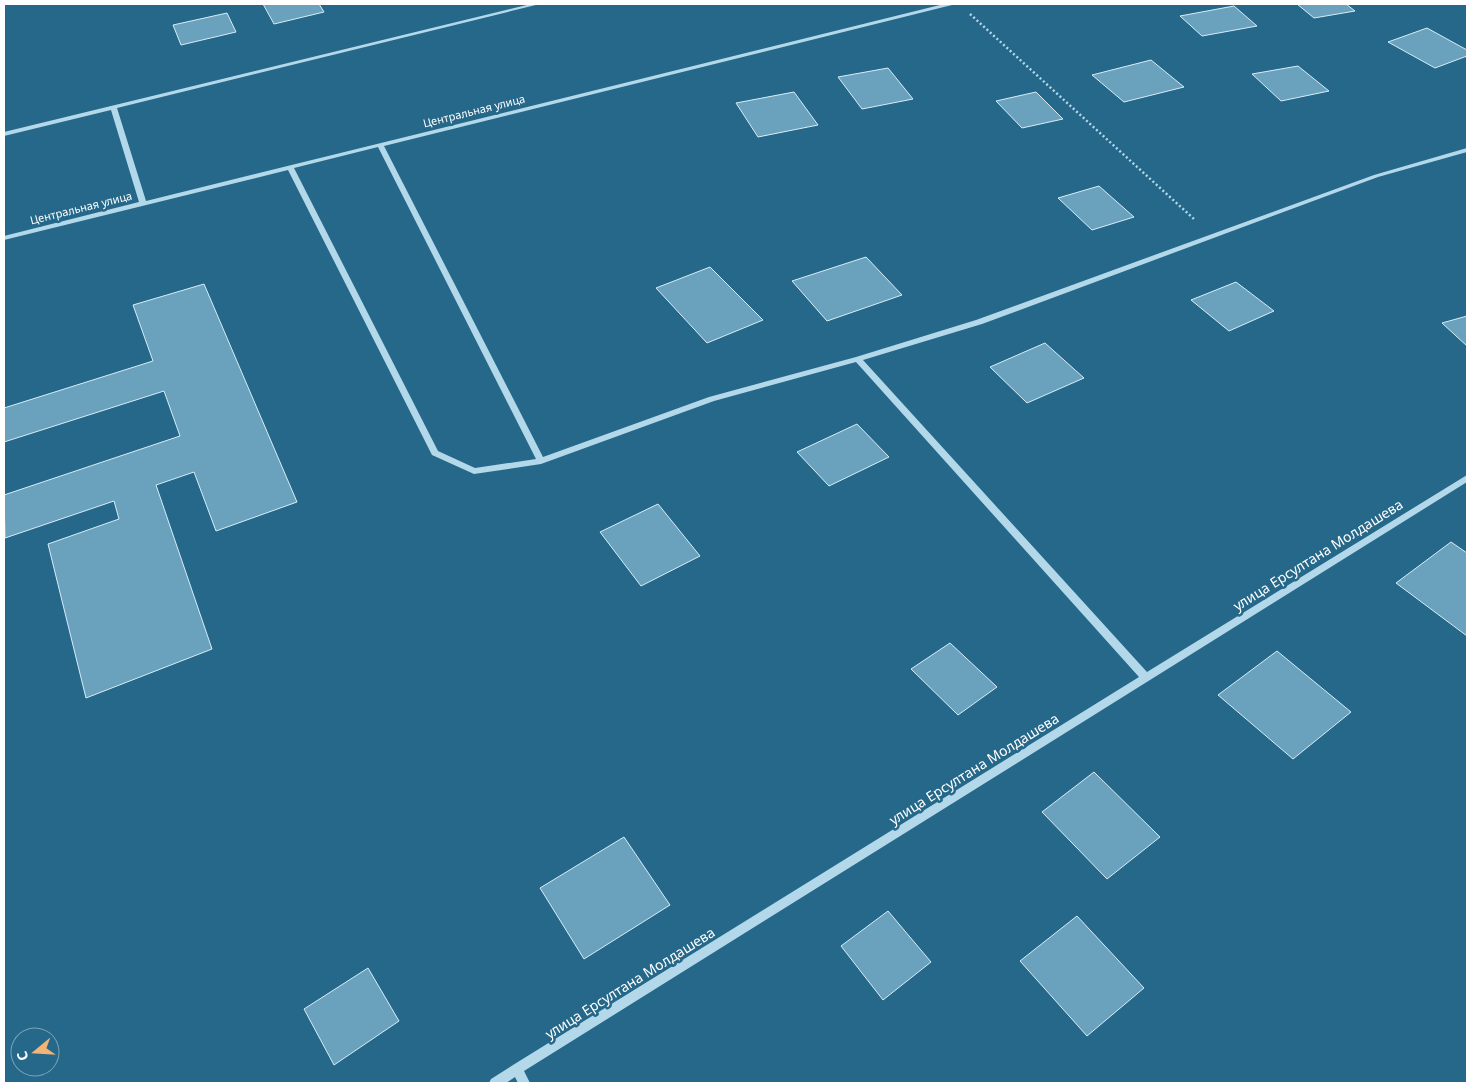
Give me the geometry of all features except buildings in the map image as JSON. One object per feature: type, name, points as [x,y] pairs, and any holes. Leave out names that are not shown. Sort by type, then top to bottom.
[{"type":"street","points":[[4,134],[537,4]]},
{"type":"street","name":"Центральная улица","points":[[4,238],[950,4]]},
{"type":"street","points":[[113,107],[142,203]]},
{"type":"street","points":[[380,145],[541,461]]},
{"type":"street","points":[[290,167],[435,453],[474,471],[541,461],[712,399],[858,359],[979,322],[1376,176],[1467,150]]},
{"type":"street","points":[[858,359],[1146,678]]},
{"type":"street","name":"улица Ерсултана Молдашева","points":[[495,1083],[1467,478]]},
{"type":"street","points":[[517,1069],[524,1083]]},
{"type":"path","points":[[966,10],[1213,236]]}]
